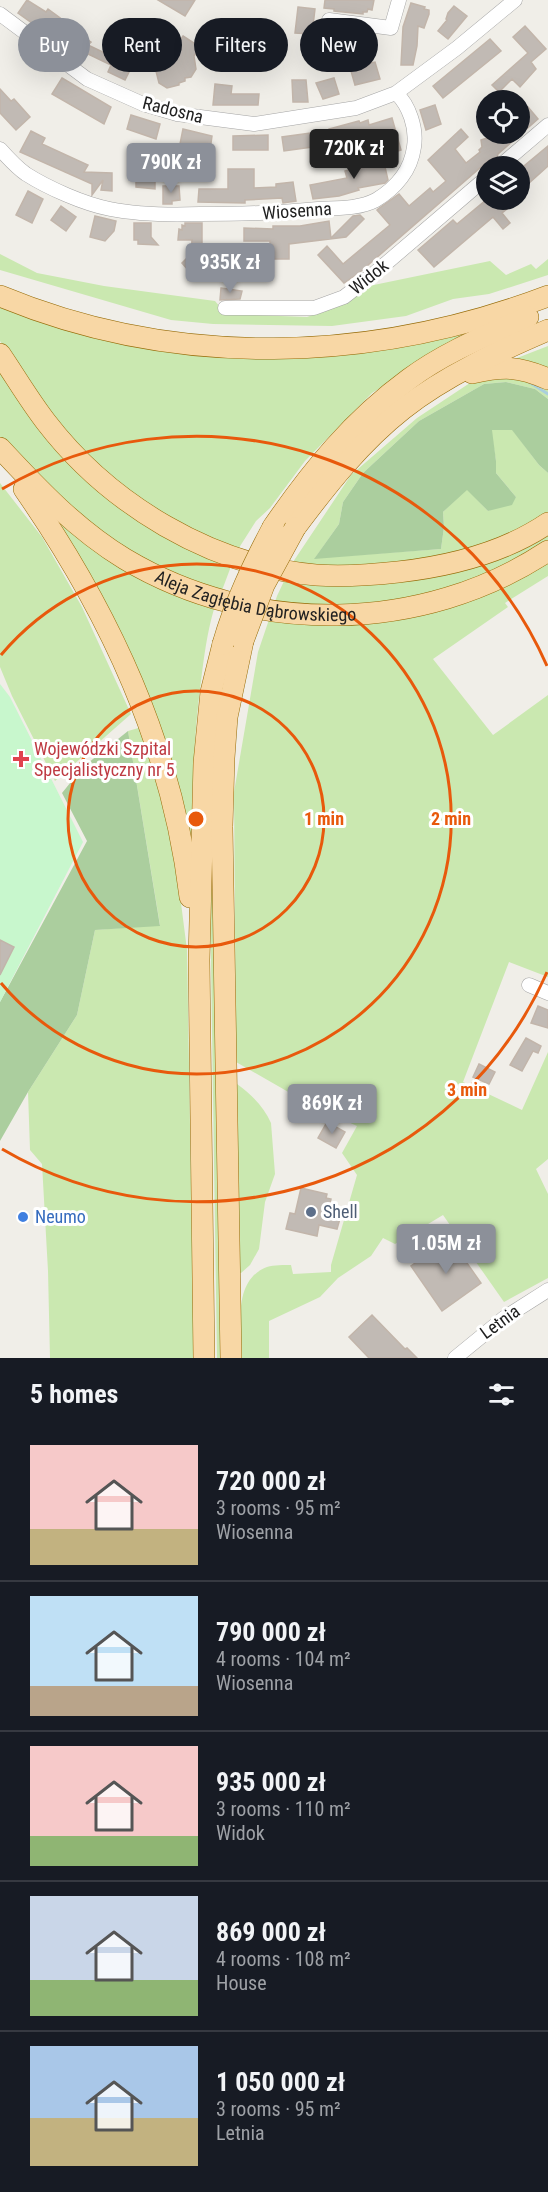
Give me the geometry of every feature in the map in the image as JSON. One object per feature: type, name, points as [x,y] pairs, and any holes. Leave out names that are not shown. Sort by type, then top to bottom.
[{"type":"main road","points":[[0,296],[33,309],[121,333],[183,343],[255,349],[354,345],[412,336],[476,321],[548,296]]},
{"type":"main road","points":[[231,1358],[222,827],[224,758],[233,643],[231,615],[249,572],[273,527],[320,462],[373,408],[410,378],[443,358],[491,333],[548,309]]},
{"type":"main road","points":[[204,1358],[199,960],[206,726],[211,692],[278,555],[331,481],[386,424],[420,397],[486,358],[548,330]]},
{"type":"main road","points":[[0,354],[45,421],[101,479],[172,530],[204,546],[233,556],[272,567],[316,575],[386,574],[418,570],[482,555],[520,540],[548,523]]},
{"type":"main road","points":[[454,377],[512,367],[524,369],[548,379]]},
{"type":"main road","name":"Aleja Zagłębia Dąbrowskiego","points":[[0,448],[67,516],[123,558],[182,587],[256,609],[300,616],[383,613],[402,610],[454,596],[486,584],[545,554]]},
{"type":"main road","points":[[0,453],[65,551],[112,634],[147,713],[170,788],[182,844],[199,960]]},
{"type":"street","points":[[378,26],[391,28],[399,0]]},
{"type":"street","name":"Radosna","points":[[0,14],[87,79],[143,104],[177,114],[254,124],[356,108],[396,93],[457,48],[515,0]]},
{"type":"street","name":"Wiosenna","points":[[0,149],[14,165],[27,175],[60,191],[109,209],[152,215],[273,213],[358,206],[375,200],[398,183],[413,156],[416,137],[405,101],[396,93]]},
{"type":"street","points":[[512,156],[548,125]]},
{"type":"street","name":"Widok","points":[[225,308],[314,308],[344,297],[476,187]]},
{"type":"street","points":[[530,985],[548,993]]},
{"type":"street","name":"Letnia","points":[[455,1358],[504,1318],[548,1290]]},
{"type":"green space","points":[[0,254],[37,273],[104,286],[215,301],[226,314],[307,317],[341,305],[364,287],[490,261],[506,275],[531,264],[536,269],[548,259],[548,275],[489,294],[453,299],[406,316],[332,326],[213,324],[171,320],[0,270]]},
{"type":"green space","points":[[0,307],[105,339],[171,352],[257,358],[325,357],[394,347],[473,330],[372,393],[305,461],[270,508],[256,521],[237,551],[163,517],[73,444],[0,341]]},
{"type":"green space","points":[[548,346],[548,399],[535,389],[506,382],[484,384],[419,421],[363,473],[343,502],[339,524],[315,558],[441,549],[444,527],[443,512],[467,489],[488,511],[516,497],[496,473],[491,430],[512,429],[539,465],[548,473],[548,576],[505,603],[508,607],[433,659],[493,735],[548,695],[548,977],[509,962],[463,1082],[522,1110],[548,1052],[548,1159],[536,1169],[548,1194],[548,1278],[504,1302],[443,1215],[395,1244],[383,1238],[371,1256],[338,1278],[320,1297],[269,1321],[269,1358],[242,1358],[241,1307],[248,1283],[256,1273],[273,1266],[291,1265],[293,1274],[331,1272],[331,1265],[357,1175],[342,1153],[357,1126],[311,1105],[236,1062],[234,792],[258,652],[277,596],[293,562],[351,475],[417,418],[494,367]]},
{"type":"green space","points":[[0,368],[51,437],[233,561],[221,593],[164,571],[86,525],[0,439]]},
{"type":"green space","points":[[506,382],[535,389],[548,399],[548,473],[512,430],[492,430],[496,473],[516,497],[512,505],[488,511],[467,490],[443,512],[444,527],[441,549],[314,559],[339,524],[343,502],[363,473],[419,421],[484,384]]},
{"type":"green space","points":[[0,483],[42,537],[82,607],[131,714],[55,781],[0,667]]},
{"type":"green space","points":[[58,522],[133,576],[214,609],[209,627],[198,706],[193,780],[191,879],[171,775]]},
{"type":"green space","name":"Wojewódzki Szpital Specjalistyczny nr 5","points":[[0,684],[10,697],[83,842],[0,1002]]},
{"type":"green space","points":[[221,719],[223,1358],[217,1358],[210,899]]},
{"type":"green space","points":[[142,727],[153,760],[176,864],[187,950],[194,1358],[50,1358],[42,1164],[30,1150],[28,1092],[77,1015],[95,930],[160,925],[128,731]]},
{"type":"green space","points":[[128,731],[160,926],[95,930],[77,1015],[0,1141],[0,1002],[87,841],[62,793],[83,767]]},
{"type":"green space","points":[[237,1084],[257,1101],[271,1123],[275,1174],[265,1202],[259,1249],[250,1265],[241,1273],[238,1272]]},
{"type":"building","points":[[27,0],[46,12],[48,9],[60,18],[25,18],[18,13]]},
{"type":"building","points":[[158,0],[195,0],[185,16]]},
{"type":"building","points":[[325,0],[374,0],[372,10],[368,9],[363,14],[324,8]]},
{"type":"building","points":[[411,3],[425,7],[424,9],[429,10],[429,14],[424,28],[418,26],[413,65],[401,65],[403,27]]},
{"type":"building","points":[[454,6],[467,16],[448,39],[438,31]]},
{"type":"building","points":[[298,7],[315,9],[314,18],[300,18],[300,33],[295,33]]},
{"type":"building","points":[[525,26],[546,49],[531,62],[536,69],[520,87],[512,79],[501,90],[497,90],[492,85],[528,53],[513,37]]},
{"type":"building","points":[[182,38],[194,43],[194,72],[179,85],[167,88],[159,83],[156,72],[182,72]]},
{"type":"building","points":[[490,39],[501,51],[443,98],[433,86]]},
{"type":"building","points":[[90,46],[102,52],[102,61],[90,55]]},
{"type":"building","points":[[108,72],[129,72],[125,80]]},
{"type":"building","points":[[351,72],[378,72],[380,79],[355,85]]},
{"type":"building","points":[[62,78],[111,107],[104,124],[52,94]]},
{"type":"building","points":[[334,78],[339,94],[323,99],[316,83]]},
{"type":"building","points":[[292,80],[306,80],[308,102],[293,102]]},
{"type":"building","points":[[215,84],[232,86],[231,94],[259,94],[258,105],[213,105]]},
{"type":"building","points":[[0,89],[11,101],[14,99],[30,117],[16,130],[0,113]]},
{"type":"building","points":[[435,105],[441,124],[426,130],[420,110]]},
{"type":"building","points":[[530,109],[538,119],[530,126]]},
{"type":"building","points":[[131,115],[160,124],[156,139],[127,129]]},
{"type":"building","points":[[392,118],[401,150],[388,154],[381,133],[337,142],[336,139],[332,140],[329,129],[368,120],[369,125]]},
{"type":"building","points":[[183,129],[212,136],[210,150],[180,144]]},
{"type":"building","points":[[461,129],[468,137],[455,149],[466,163],[480,152],[482,144],[509,144],[497,156],[476,156],[476,171],[360,272],[344,283],[318,255],[327,246],[343,264],[390,225],[378,209],[399,194],[409,206],[430,188],[433,192],[446,181],[428,160]]},
{"type":"building","points":[[31,131],[45,138],[42,144],[88,165],[84,172],[112,173],[112,191],[101,190],[103,180],[92,195],[92,184],[20,152]]},
{"type":"building","points":[[310,133],[312,147],[284,151],[282,137]]},
{"type":"building","points":[[268,135],[268,150],[233,150],[233,136]]},
{"type":"building","points":[[548,146],[548,166],[530,182],[530,161]]},
{"type":"building","points":[[382,154],[388,180],[385,183],[358,188],[359,190],[339,196],[313,199],[310,185],[347,178],[345,171],[365,166],[364,162],[369,161],[368,157]]},
{"type":"building","points":[[228,169],[254,169],[254,188],[276,187],[276,184],[293,182],[296,201],[283,203],[282,198],[245,200],[245,203],[198,202],[199,189],[228,189]]},
{"type":"building","points":[[136,174],[155,175],[155,189],[136,187]]},
{"type":"building","points":[[163,186],[179,186],[180,200],[172,201],[172,204],[163,204]]},
{"type":"building","points":[[28,191],[43,199],[32,223],[16,215]]},
{"type":"building","points":[[61,206],[76,217],[66,231],[51,220]]},
{"type":"building","points":[[476,208],[506,210],[502,213],[510,223],[503,229],[493,217],[434,267],[418,250],[453,220],[457,224]]},
{"type":"building","points":[[360,215],[364,219],[346,237],[289,244],[289,259],[272,259],[273,245],[270,245],[270,241],[244,241],[244,228],[273,229],[273,226],[300,226],[329,221],[331,238],[353,216]]},
{"type":"building","points":[[95,216],[116,221],[114,231],[105,241],[90,237]]},
{"type":"building","points":[[134,223],[151,223],[151,237],[158,245],[138,244],[138,240],[134,240]]},
{"type":"building","points":[[185,223],[202,223],[202,245],[207,251],[188,270],[182,263],[191,254],[192,240],[178,240],[179,229],[182,230],[182,225],[185,226]]},
{"type":"building","points":[[232,252],[231,269],[207,269],[207,253]]},
{"type":"building","points":[[221,288],[242,291],[240,299],[220,300]]},
{"type":"building","points":[[0,940],[14,947],[0,975]]},
{"type":"building","points":[[538,1006],[548,1010],[548,1028],[531,1023]]},
{"type":"building","points":[[526,1038],[541,1046],[538,1053],[533,1051],[522,1071],[510,1065]]},
{"type":"building","points":[[479,1064],[495,1072],[489,1084],[473,1077]]},
{"type":"building","points":[[327,1122],[345,1132],[336,1148],[318,1138]]},
{"type":"building","points":[[301,1188],[327,1194],[326,1198],[331,1199],[328,1212],[341,1215],[337,1229],[319,1225],[317,1236],[286,1229],[290,1213],[295,1214]]},
{"type":"building","points":[[450,1239],[481,1283],[442,1311],[411,1266]]},
{"type":"building","points":[[372,1315],[417,1358],[369,1358],[349,1337]]},
{"type":"waterway","points":[[529,382],[548,394]]},
{"type":"place","name":"Wojewódzki Szpital Specjalistyczny nr 5","points":[[21,759]]},
{"type":"place","name":"Shell","points":[[311,1212]]},
{"type":"place","name":"Neumo","points":[[23,1217]]}]
